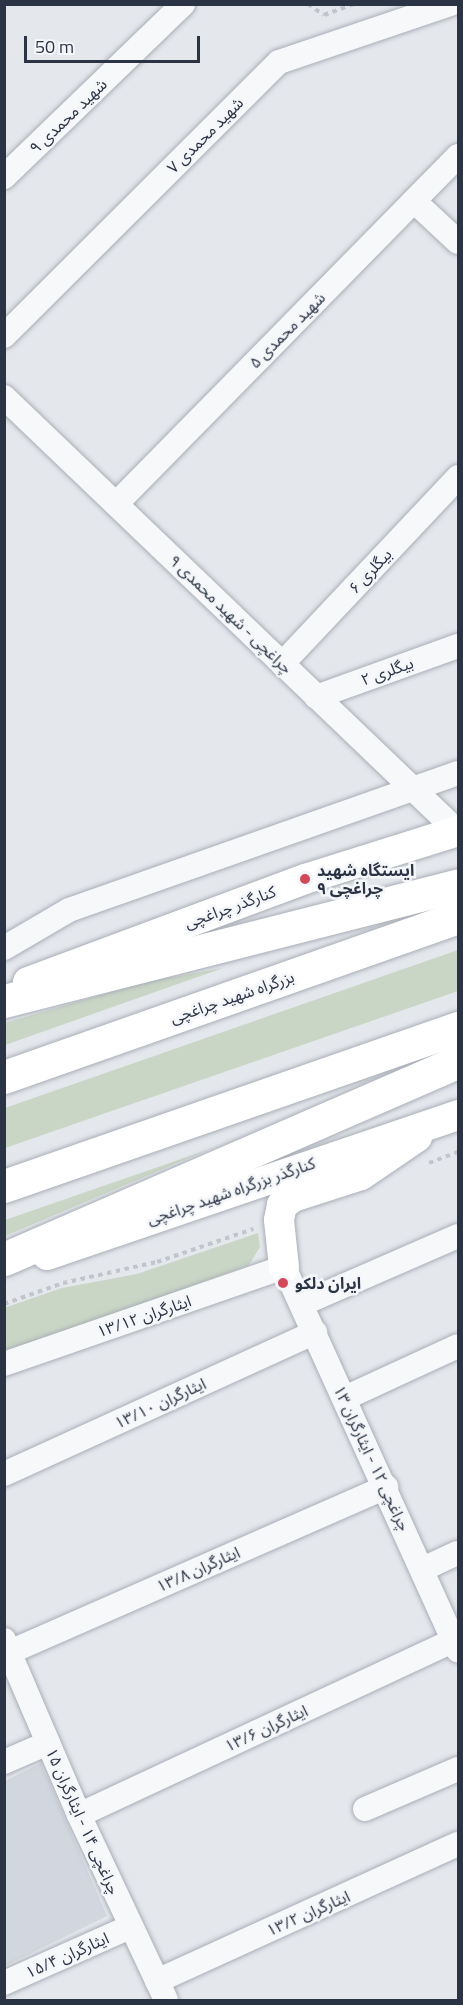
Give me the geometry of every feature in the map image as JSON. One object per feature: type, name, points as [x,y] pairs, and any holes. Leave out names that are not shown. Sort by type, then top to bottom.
[{"type":"highway","points":[[4,1000],[459,885]]},
{"type":"highway","name":"بزرگراه شهید چراغچی","points":[[4,1077],[459,917]]},
{"type":"highway","points":[[4,1186],[459,1028]]},
{"type":"highway","points":[[4,1259],[459,1062]]},
{"type":"main road","name":"کنارگذر چراغچی","points":[[4,991],[305,879],[458,831]]},
{"type":"main road","points":[[284,1267],[279,1220],[282,1205],[293,1197],[361,1174],[447,1119]]},
{"type":"main road","name":"کنارگذر بزرگراه شهید چراغچی","points":[[4,1270],[447,1119]]},
{"type":"street","name":"شهید محمدی ۹","points":[[4,177],[183,4]]},
{"type":"street","name":"شهید محمدی ۷","points":[[4,336],[279,62],[450,4]]},
{"type":"street","name":"شهید محمدی ۵","points":[[116,504],[459,156]]},
{"type":"street","points":[[414,201],[459,242]]},
{"type":"street","name":"۹ چراغچی - شهید محمدی","points":[[4,397],[458,831]]},
{"type":"street","name":"بیگلری ۶","points":[[282,664],[459,477]]},
{"type":"street","name":"بیگلری ۲","points":[[316,697],[459,646]]},
{"type":"street","points":[[4,948],[69,910],[459,773]]},
{"type":"street","points":[[302,1305],[459,1236]]},
{"type":"street","name":"چراغچی ۱۲ - ایثارگران ۱۳","points":[[284,1267],[456,1645]]},
{"type":"street","name":"ایثارگران ۱۳/۱۲","points":[[4,1364],[284,1267]]},
{"type":"street","name":"ایثارگران ۱۳/۱۰","points":[[4,1474],[315,1332]]},
{"type":"street","points":[[345,1398],[459,1346]]},
{"type":"street","name":"ایثارگران ۱۳/۸","points":[[7,1646],[386,1487]]},
{"type":"street","points":[[423,1569],[459,1553]]},
{"type":"street","name":"ایثارگران ۱۳/۶","points":[[79,1815],[456,1645]]},
{"type":"street","name":"چراغچی ۱۴ - ایثارگران ۱۵","points":[[7,1646],[79,1815],[162,1991]]},
{"type":"street","points":[[4,1762],[48,1743]]},
{"type":"street","points":[[365,1809],[459,1769]]},
{"type":"street","name":"ایثارگران ۱۳/۲","points":[[162,1991],[459,1844]]},
{"type":"street","name":"ایثارگران ۱۵/۴","points":[[4,1983],[130,1927]]},
{"type":"path","points":[[308,4],[324,15],[355,4]]},
{"type":"path","points":[[4,1304],[63,1283],[157,1262],[279,1220]]},
{"type":"shaded area","points":[[41,1763],[107,1916],[5,1966],[5,1781]]},
{"type":"green space","points":[[458,950],[458,991],[5,1148],[5,1108]]},
{"type":"green space","points":[[223,968],[5,1045],[5,1023],[145,982]]},
{"type":"green space","points":[[210,1149],[5,1236],[5,1220]]},
{"type":"green space","points":[[258,1233],[260,1247],[249,1265],[5,1355],[4,1308],[62,1288],[137,1274]]},
{"type":"place","name":"ایستگاه شهید چراغچی ۹","points":[[305,879]]},
{"type":"place","name":"ایران دلکو","points":[[283,1283]]}]
